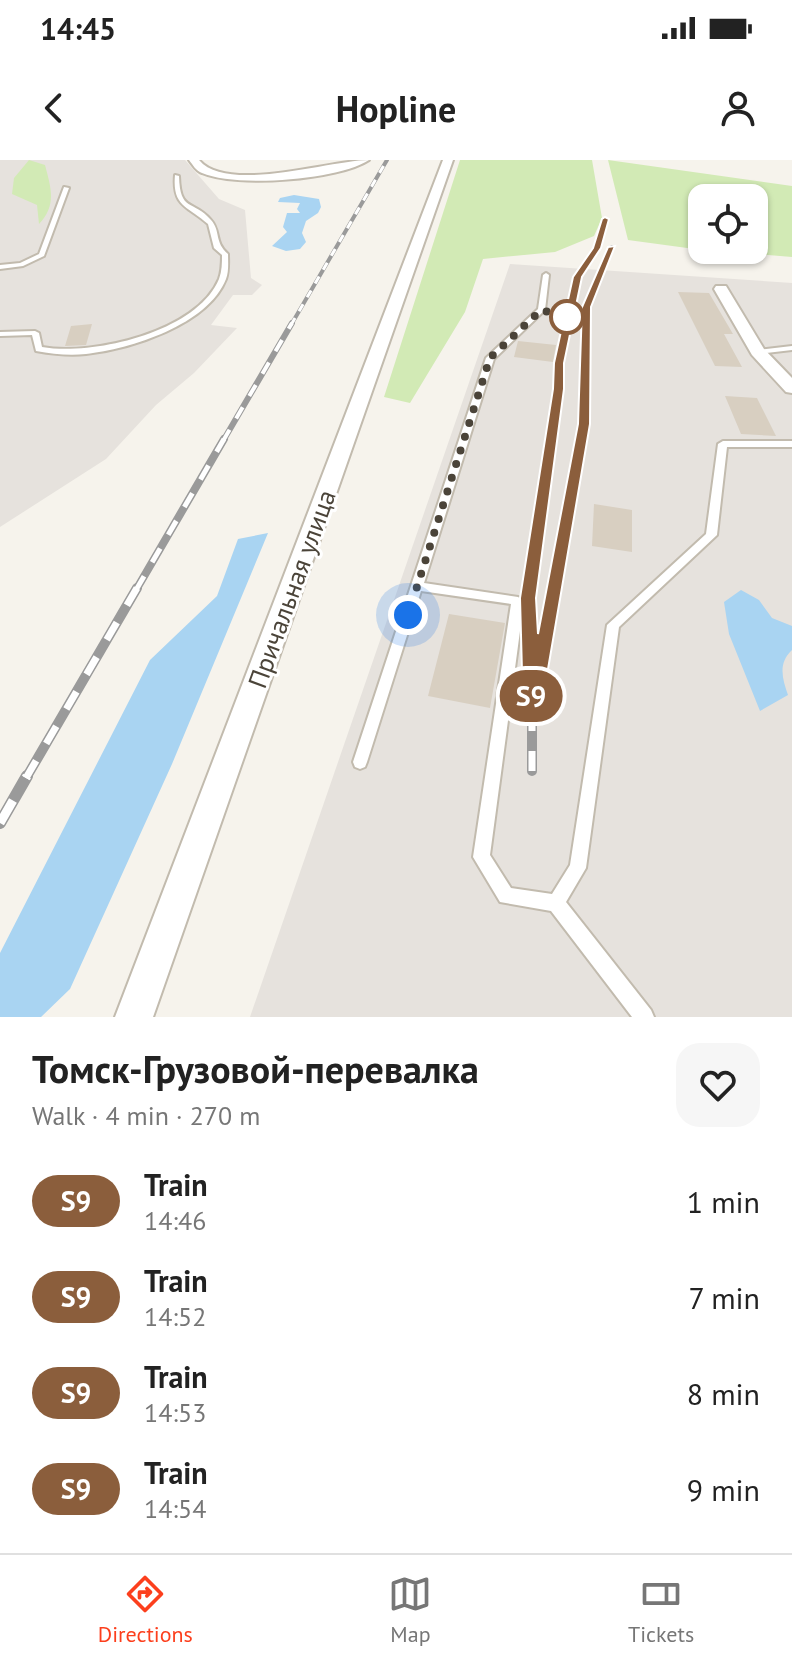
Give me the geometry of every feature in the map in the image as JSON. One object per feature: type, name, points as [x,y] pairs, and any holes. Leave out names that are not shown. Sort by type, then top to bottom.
[{"type":"street","points":[[194,160],[202,170],[214,173],[269,176],[345,168],[364,160]]},
{"type":"street","name":"Причальная улица","points":[[134,1017],[448,160]]},
{"type":"street","points":[[721,289],[758,352],[792,388]]},
{"type":"lane","points":[[0,334],[35,333],[39,349],[57,354],[81,353],[131,344],[204,304],[219,287],[225,271],[225,254],[217,248],[211,223],[182,205],[176,194],[177,176]]},
{"type":"lane","points":[[0,267],[21,265],[42,255],[66,188]]},
{"type":"lane","points":[[360,762],[490,358],[541,310],[546,275]]},
{"type":"lane","points":[[758,352],[792,348]]},
{"type":"lane","points":[[556,903],[578,868],[613,625],[711,535],[723,444],[792,444]]},
{"type":"lane","points":[[417,586],[518,601],[481,857],[506,896],[556,903],[644,1017]]},
{"type":"shaded area","points":[[0,160],[185,160],[219,199],[245,210],[251,278],[262,285],[252,295],[233,295],[211,325],[237,328],[194,373],[156,405],[106,459],[0,527]]},
{"type":"shaded area","points":[[510,264],[792,283],[792,1017],[250,1017]]},
{"type":"green space","points":[[29,160],[45,165],[50,189],[48,210],[39,224],[37,205],[12,194],[14,178]]},
{"type":"green space","points":[[460,160],[592,160],[602,218],[594,236],[555,252],[483,259],[465,312],[410,403],[384,397]]},
{"type":"green space","points":[[608,160],[792,186],[792,257],[768,255],[768,184],[688,184],[688,248],[628,240]]},
{"type":"water","points":[[294,195],[319,199],[321,207],[306,221],[302,233],[306,242],[300,249],[286,251],[272,246],[287,232],[283,227],[287,213],[300,213],[297,209],[300,203],[278,202],[280,198]]},
{"type":"water","points":[[268,533],[172,764],[70,989],[41,1017],[0,1017],[0,953],[150,660],[217,596],[238,539]]},
{"type":"water","points":[[741,590],[759,600],[772,618],[792,626],[792,650],[782,671],[788,695],[760,711],[729,634],[724,602]]},
{"type":"building","points":[[678,292],[709,293],[733,334],[724,334],[742,367],[715,366]]},
{"type":"building","points":[[92,324],[86,345],[65,346],[71,326]]},
{"type":"building","points":[[518,341],[556,345],[553,362],[514,357]]},
{"type":"building","points":[[725,396],[757,398],[776,436],[741,434]]},
{"type":"building","points":[[594,504],[632,510],[632,552],[592,546]]},
{"type":"building","points":[[449,614],[505,623],[490,708],[428,696]]},
{"type":"railway","points":[[291,325],[387,160]]},
{"type":"railway","points":[[566,325],[578,277],[597,248],[605,219]]},
{"type":"railway","points":[[586,323],[586,307],[612,247]]},
{"type":"railway","points":[[223,441],[292,323]]},
{"type":"railway","points":[[550,441],[567,323]]},
{"type":"railway","points":[[581,441],[586,323]]},
{"type":"railway","points":[[136,590],[224,439]]},
{"type":"railway","points":[[529,590],[551,439]]},
{"type":"railway","points":[[554,590],[581,439]]},
{"type":"railway","points":[[26,778],[137,588]]},
{"type":"railway","points":[[532,771],[532,710],[554,588]]},
{"type":"railway","points":[[529,590],[530,680]]},
{"type":"railway","points":[[0,823],[27,776]]},
{"type":"train","name":"S9","points":[[605,219],[597,248],[578,277],[559,363],[558,389],[528,598],[532,710],[584,424],[586,307],[606,267],[612,247]]},
{"type":"route","points":[[408,615],[490,358],[541,310],[567,317]]}]
